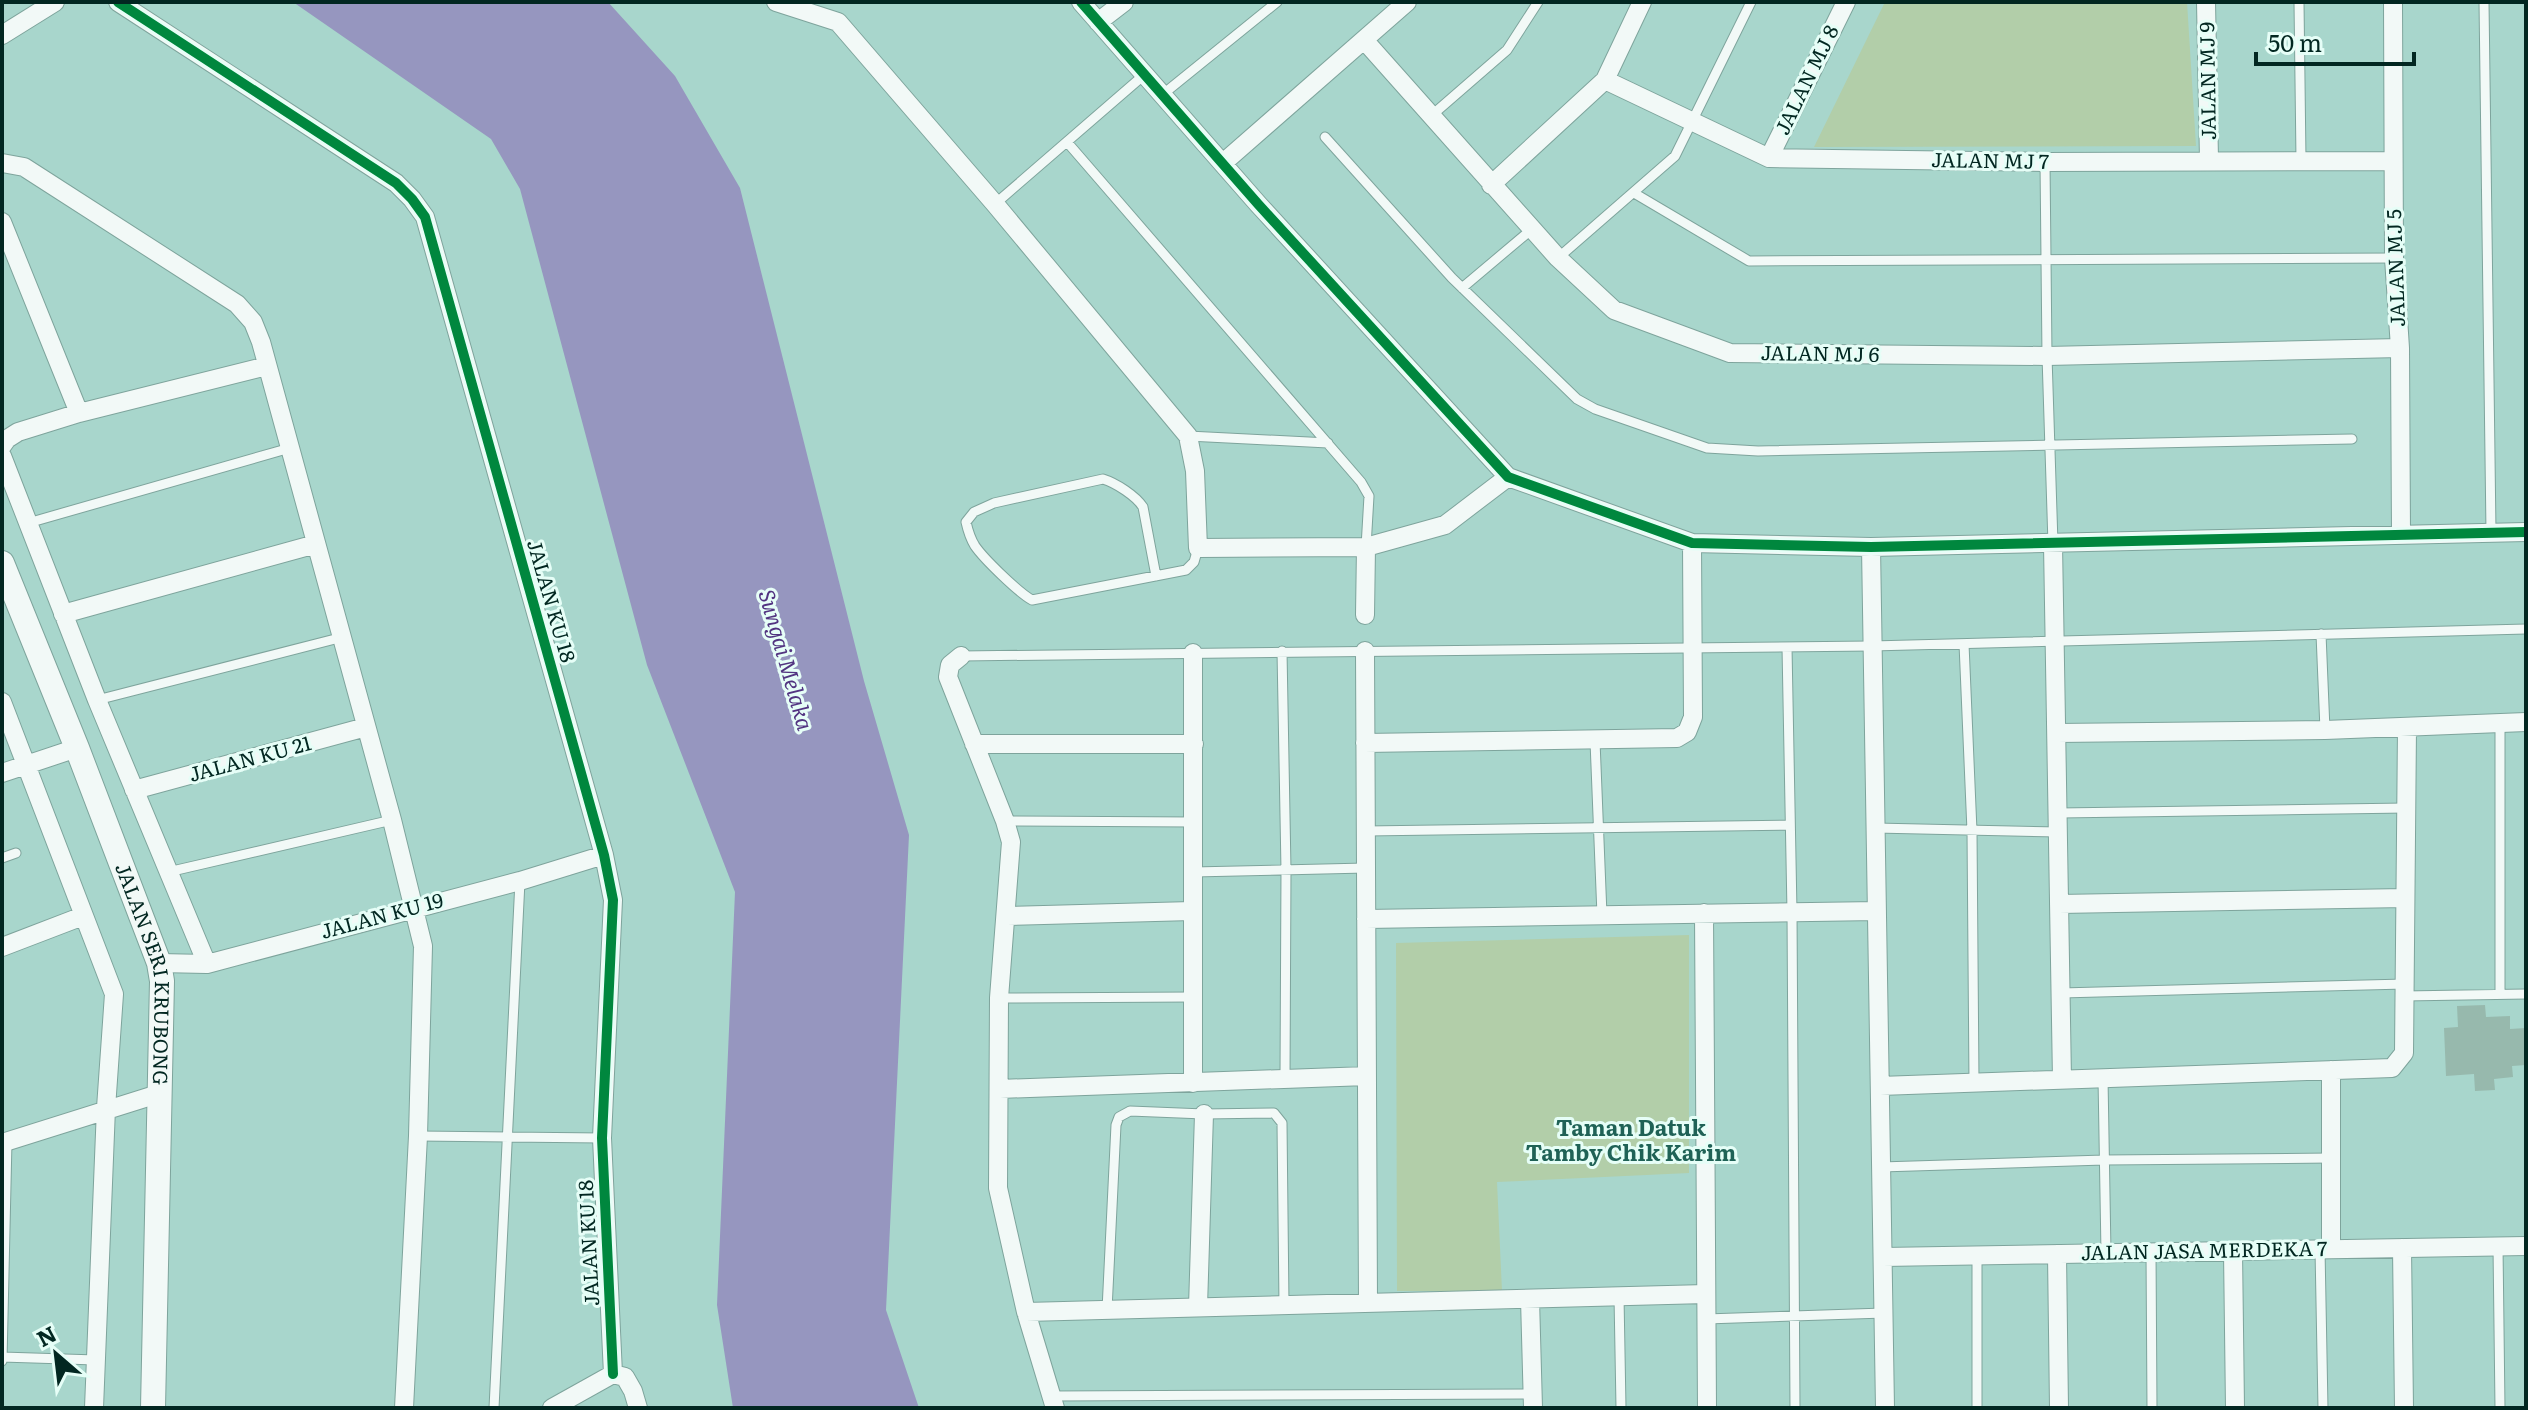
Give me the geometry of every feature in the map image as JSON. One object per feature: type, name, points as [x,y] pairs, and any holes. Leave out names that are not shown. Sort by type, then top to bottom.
[{"type":"street","points":[[2,35],[55,2]]},
{"type":"street","name":"JALAN KU 18","points":[[118,2],[396,183],[425,217],[604,855],[613,900],[602,1138],[613,1374]]},
{"type":"street","points":[[776,2],[838,22],[1188,436],[1195,471],[1198,548],[1366,547],[1445,525],[1508,477]]},
{"type":"street","points":[[1081,2],[1508,477],[1692,543],[1871,547],[2526,532]]},
{"type":"street","points":[[1098,22],[1124,2]]},
{"type":"street","points":[[1223,163],[1407,2]]},
{"type":"street","points":[[1491,185],[1605,80],[1642,2]]},
{"type":"street","name":"JALAN MJ 8","points":[[1769,158],[1846,2]]},
{"type":"street","name":"JALAN MJ 9","points":[[2206,2],[2209,160]]},
{"type":"street","name":"JALAN MJ 5","points":[[2393,2],[2394,258],[2400,348],[2401,534]]},
{"type":"street","name":"JALAN MJ 6","points":[[1365,41],[1558,258],[1614,310],[1730,353],[2047,356],[2400,348]]},
{"type":"street","name":"JALAN MJ 7","points":[[1605,80],[1769,158],[2045,162],[2393,161]]},
{"type":"street","points":[[2,163],[24,167],[237,304],[253,322],[343,637],[423,946],[418,1136],[404,1408]]},
{"type":"street","points":[[2,222],[79,413]]},
{"type":"street","points":[[2,446],[18,432],[79,413],[267,366]]},
{"type":"street","points":[[2,456],[97,700],[207,964]]},
{"type":"street","points":[[1365,743],[1595,741],[1677,738],[1687,732],[1693,717],[1692,543]]},
{"type":"street","points":[[63,614],[316,544]]},
{"type":"street","points":[[2053,544],[2062,1080]]},
{"type":"street","points":[[1365,615],[1366,547]]},
{"type":"street","points":[[1871,547],[1885,1408]]},
{"type":"street","name":"JALAN SERI KRUBONG","points":[[2,563],[159,963],[162,981],[161,1093],[153,1408]]},
{"type":"street","points":[[1365,651],[1368,1303]]},
{"type":"street","points":[[1193,653],[1193,1083]]},
{"type":"street","points":[[961,656],[950,665],[948,677],[1011,842],[999,998],[998,1188],[1026,1312],[1053,1402]]},
{"type":"street","points":[[2,702],[114,994],[106,1108],[94,1408]]},
{"type":"street","points":[[2057,733],[2325,730],[2526,722]]},
{"type":"street","name":"JALAN KU 21","points":[[134,790],[366,727]]},
{"type":"street","points":[[1880,1086],[2392,1068],[2404,1053],[2407,728]]},
{"type":"street","points":[[974,744],[1194,744]]},
{"type":"street","points":[[2,773],[77,748]]},
{"type":"street","name":"JALAN KU 19","points":[[159,963],[207,964],[520,881],[604,855]]},
{"type":"street","points":[[2059,904],[2405,898]]},
{"type":"street","points":[[1007,916],[1192,911]]},
{"type":"street","points":[[1366,919],[1877,911]]},
{"type":"street","points":[[1704,913],[1707,1408]]},
{"type":"street","points":[[2,947],[83,916]]},
{"type":"street","points":[[2326,1249],[2331,1158],[2331,1070]]},
{"type":"street","points":[[1000,1089],[1367,1076]]},
{"type":"street","points":[[5,1142],[161,1093]]},
{"type":"street","points":[[1198,1307],[1204,1114]]},
{"type":"street","name":"JALAN JASA MERDEKA 7","points":[[1883,1257],[2526,1246]]},
{"type":"street","points":[[2402,1248],[2404,1408]]},
{"type":"street","points":[[2233,1251],[2235,1408]]},
{"type":"street","points":[[2057,1254],[2059,1408]]},
{"type":"street","points":[[1026,1312],[1706,1294]]},
{"type":"street","points":[[1530,1299],[1533,1401]]},
{"type":"street","points":[[552,1408],[613,1374],[625,1377],[638,1408]]},
{"type":"lane","points":[[1162,95],[1277,2]]},
{"type":"lane","points":[[1431,116],[1507,50],[1538,2]]},
{"type":"lane","points":[[1558,258],[1675,156],[1751,2]]},
{"type":"lane","points":[[2299,2],[2301,160]]},
{"type":"lane","points":[[2484,2],[2491,532]]},
{"type":"lane","points":[[995,204],[1144,75]]},
{"type":"lane","points":[[1325,137],[1462,288],[1577,399],[1595,409],[1707,448],[1758,451],[2352,439]]},
{"type":"lane","points":[[1067,142],[1361,482],[1369,496],[1366,547]]},
{"type":"lane","points":[[2045,162],[2053,544]]},
{"type":"lane","points":[[1634,193],[1749,261],[2394,258]]},
{"type":"lane","points":[[1462,288],[1532,229]]},
{"type":"lane","points":[[1188,436],[1328,443]]},
{"type":"lane","points":[[27,524],[290,448]]},
{"type":"lane","points":[[1156,576],[1143,507],[1137,498],[1103,479],[994,503],[974,512],[966,522],[977,549],[1022,595],[1032,600],[1156,576],[1186,570],[1194,562],[1198,548]]},
{"type":"lane","points":[[961,656],[1872,646],[2526,629]]},
{"type":"lane","points":[[2321,634],[2325,730]]},
{"type":"lane","points":[[97,700],[343,637]]},
{"type":"lane","points":[[1964,644],[1972,831],[1974,1083]]},
{"type":"lane","points":[[1787,647],[1795,1408]]},
{"type":"lane","points":[[1282,651],[1286,870],[1285,1079]]},
{"type":"lane","points":[[2500,723],[2500,994]]},
{"type":"lane","points":[[1595,741],[1602,915]]},
{"type":"lane","points":[[2059,813],[2406,808]]},
{"type":"lane","points":[[168,872],[392,820]]},
{"type":"lane","points":[[1005,821],[1194,822]]},
{"type":"lane","points":[[1366,831],[1790,825]]},
{"type":"lane","points":[[1875,828],[2059,832]]},
{"type":"lane","points":[[2,858],[16,853]]},
{"type":"lane","points":[[1193,872],[1366,868]]},
{"type":"lane","points":[[494,1408],[510,1137],[520,881]]},
{"type":"lane","points":[[2061,993],[2404,990],[2526,994]]},
{"type":"lane","points":[[999,998],[1193,997]]},
{"type":"lane","points":[[2103,1078],[2106,1253]]},
{"type":"lane","points":[[1107,1310],[1116,1125],[1119,1117],[1130,1111],[1274,1113],[1282,1123],[1284,1305]]},
{"type":"lane","points":[[418,1136],[602,1138]]},
{"type":"lane","points":[[5,1142],[2,1359],[96,1360]]},
{"type":"lane","points":[[1881,1167],[2104,1160],[2331,1158]]},
{"type":"lane","points":[[2498,1246],[2500,1408]]},
{"type":"lane","points":[[2323,1408],[2326,1249]]},
{"type":"lane","points":[[2151,1252],[2152,1408]]},
{"type":"lane","points":[[1977,1255],[1977,1408]]},
{"type":"lane","points":[[1619,1296],[1621,1408]]},
{"type":"lane","points":[[1706,1319],[1884,1313]]},
{"type":"lane","points":[[1053,1402],[1533,1401]]},
{"type":"green space","points":[[1885,2],[2187,2],[2196,146],[1814,147]]},
{"type":"green space","points":[[1689,935],[1689,1173],[1497,1182],[1502,1291],[1397,1291],[1396,943]]},
{"type":"water","name":"Sungai Melaka","points":[[293,2],[608,2],[675,76],[740,188],[864,681],[909,835],[886,1310],[919,1408],[733,1408],[717,1305],[735,892],[647,665],[520,189],[491,139]]},
{"type":"building","points":[[2485,1005],[2486,1017],[2510,1016],[2510,1029],[2526,1028],[2526,1065],[2512,1066],[2513,1077],[2494,1079],[2495,1090],[2475,1091],[2474,1074],[2446,1076],[2444,1028],[2458,1027],[2457,1006]]},
{"type":"cycle path","points":[[118,2],[396,183],[425,217],[604,855],[613,900],[602,1138],[613,1374]]},
{"type":"cycle path","points":[[1081,2],[1258,204],[1508,477],[1692,543],[1871,547],[2526,532]]},
{"type":"district","name":"Taman Datuk Tamby Chik Karim","points":[[1631,1140]]}]
